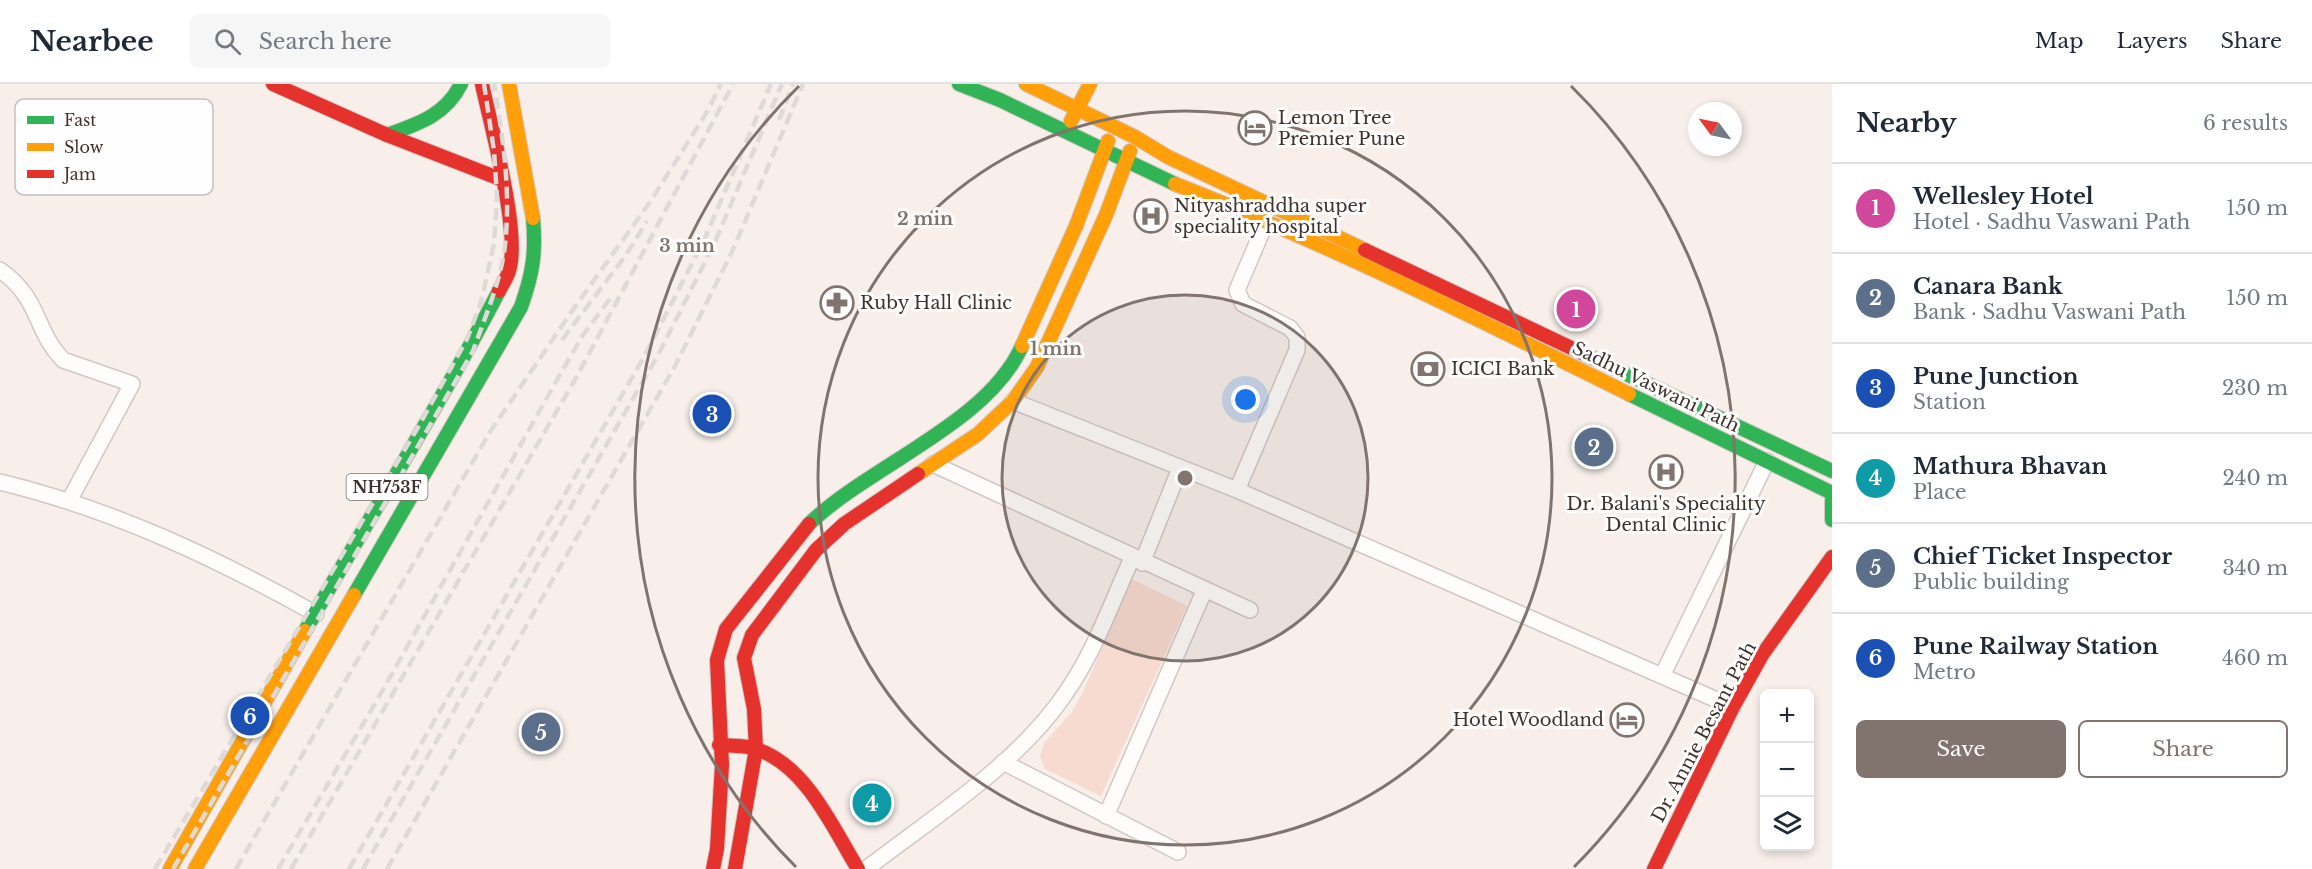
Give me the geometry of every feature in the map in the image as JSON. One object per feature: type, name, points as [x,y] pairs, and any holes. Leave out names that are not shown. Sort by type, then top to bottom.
[{"type":"main road","points":[[273,84],[387,135],[503,180]]},
{"type":"main road","points":[[387,135],[438,114],[457,94],[461,84]]},
{"type":"main road","name":"NH753F","points":[[170,869],[374,510],[463,361],[509,271],[512,248],[503,180],[482,84]]},
{"type":"main road","name":"NH753F","points":[[195,869],[521,307],[533,274],[536,248],[533,214],[509,84]]},
{"type":"main road","name":"Sadhu Vaswani Path","points":[[959,84],[1000,100],[1125,163],[1267,220],[1380,272],[1832,493]]},
{"type":"main road","points":[[1026,84],[1135,137],[1168,157],[1832,471]]},
{"type":"main road","points":[[1065,133],[1090,84]]},
{"type":"main road","points":[[713,869],[717,849],[722,765],[719,745],[717,660],[726,629],[799,534],[830,505],[963,415],[995,385],[1019,353],[1076,226],[1114,127]]},
{"type":"main road","points":[[735,869],[756,749],[754,709],[744,658],[752,635],[770,608],[816,550],[844,524],[978,434],[1013,401],[1037,367],[1106,215],[1135,137]]},
{"type":"main road","points":[[1832,500],[1832,519]]},
{"type":"main road","name":"Dr. Annie Besant Path","points":[[1654,869],[1733,707],[1762,655],[1832,556]]},
{"type":"main road","points":[[719,745],[756,749],[779,760],[797,777],[858,869]]},
{"type":"street","points":[[1237,490],[1296,350],[1297,337],[1290,328],[1243,304],[1238,297],[1237,290],[1267,220]]},
{"type":"street","points":[[0,270],[23,289],[55,352],[63,360],[132,384],[69,501]]},
{"type":"street","points":[[1013,401],[1237,490],[1733,707]]},
{"type":"street","points":[[1662,676],[1767,461]]},
{"type":"street","points":[[933,464],[1137,560],[1250,610]]},
{"type":"street","points":[[866,869],[1003,762],[1047,719],[1066,693],[1088,655],[1137,560],[1180,468]]},
{"type":"street","points":[[0,482],[69,501],[186,546],[316,614]]},
{"type":"street","points":[[1106,816],[1205,589]]},
{"type":"street","points":[[1003,762],[1178,852]]},
{"type":"shaded area","points":[[1132,579],[1187,606],[1101,796],[1045,769],[1040,756],[1044,743],[1072,712],[1083,692]]},
{"type":"railway","points":[[155,869],[417,429],[467,339],[481,302],[494,244],[497,197],[494,151],[484,84]]},
{"type":"railway","points":[[173,869],[473,351],[500,272],[507,225],[505,164],[494,84]]},
{"type":"railway","points":[[236,869],[490,432],[650,202],[707,112],[721,84]]},
{"type":"railway","points":[[291,869],[576,378],[733,84]]},
{"type":"railway","points":[[349,869],[645,355],[705,238],[771,84]]},
{"type":"railway","points":[[363,869],[658,355],[715,242],[782,84]]},
{"type":"railway","points":[[779,120],[793,84]]},
{"type":"railway","points":[[387,869],[675,366],[732,252],[803,84]]},
{"type":"railway","points":[[562,340],[626,255],[647,221]]},
{"type":"railway","points":[[278,869],[376,702],[562,371],[583,335],[612,296]]},
{"type":"traffic: fast","points":[[387,135],[420,122],[439,111],[455,95],[461,84]]},
{"type":"traffic: fast","points":[[959,84],[1000,100],[1175,184]]},
{"type":"traffic: fast","points":[[354,595],[521,307],[533,263],[533,218]]},
{"type":"traffic: fast","points":[[305,631],[499,291]]},
{"type":"traffic: fast","points":[[809,524],[834,503],[955,421],[983,398],[1005,374],[1022,346]]},
{"type":"traffic: fast","points":[[1584,354],[1832,471]]},
{"type":"traffic: fast","points":[[1629,394],[1832,493]]},
{"type":"traffic: fast","points":[[1832,500],[1832,520]]},
{"type":"traffic: slow","points":[[509,84],[533,218]]},
{"type":"traffic: slow","points":[[1026,84],[1135,137],[1168,157],[1365,250]]},
{"type":"traffic: slow","points":[[1071,121],[1090,84]]},
{"type":"traffic: slow","points":[[1022,346],[1076,226],[1108,141]]},
{"type":"traffic: slow","points":[[918,474],[978,434],[1013,401],[1037,367],[1106,215],[1130,151]]},
{"type":"traffic: slow","points":[[1175,184],[1348,258],[1629,394]]},
{"type":"traffic: slow","points":[[195,869],[354,595]]},
{"type":"traffic: slow","points":[[170,869],[305,631]]},
{"type":"traffic: jam","points":[[273,84],[387,135],[503,180]]},
{"type":"traffic: jam","points":[[482,84],[503,179],[511,232],[512,254],[509,271],[499,291]]},
{"type":"traffic: jam","points":[[1365,250],[1584,354]]},
{"type":"traffic: jam","points":[[735,869],[756,749],[754,709],[744,658],[752,635],[816,550],[844,524],[918,474]]},
{"type":"traffic: jam","points":[[713,869],[717,849],[722,765],[717,660],[726,629],[809,524]]},
{"type":"traffic: jam","points":[[1654,869],[1733,707],[1762,655],[1832,557]]},
{"type":"traffic: jam","points":[[719,745],[756,749],[774,757],[790,769],[804,783],[828,817],[858,869]]},
{"type":"place","name":"Lemon Tree Premier Pune","points":[[1255,128]]},
{"type":"place","name":"Nityashraddha super speciality hospital","points":[[1151,216]]},
{"type":"place","name":"Ruby Hall Clinic","points":[[837,303]]},
{"type":"place","name":"Wellesley Hotel","points":[[1576,309]]},
{"type":"place","name":"ICICI Bank","points":[[1428,369]]},
{"type":"place","name":"Pune Junction","points":[[712,414]]},
{"type":"place","name":"Canara Bank","points":[[1594,447]]},
{"type":"place","name":"Dr. Balani's Speciality Dental Clinic","points":[[1666,472]]},
{"type":"place","name":"Pune Railway Station","points":[[250,716]]},
{"type":"place","name":"Hotel Woodland","points":[[1627,720]]},
{"type":"place","name":"Chief Ticket Inspector","points":[[541,732]]},
{"type":"place","name":"Mathura Bhavan","points":[[872,803]]}]
